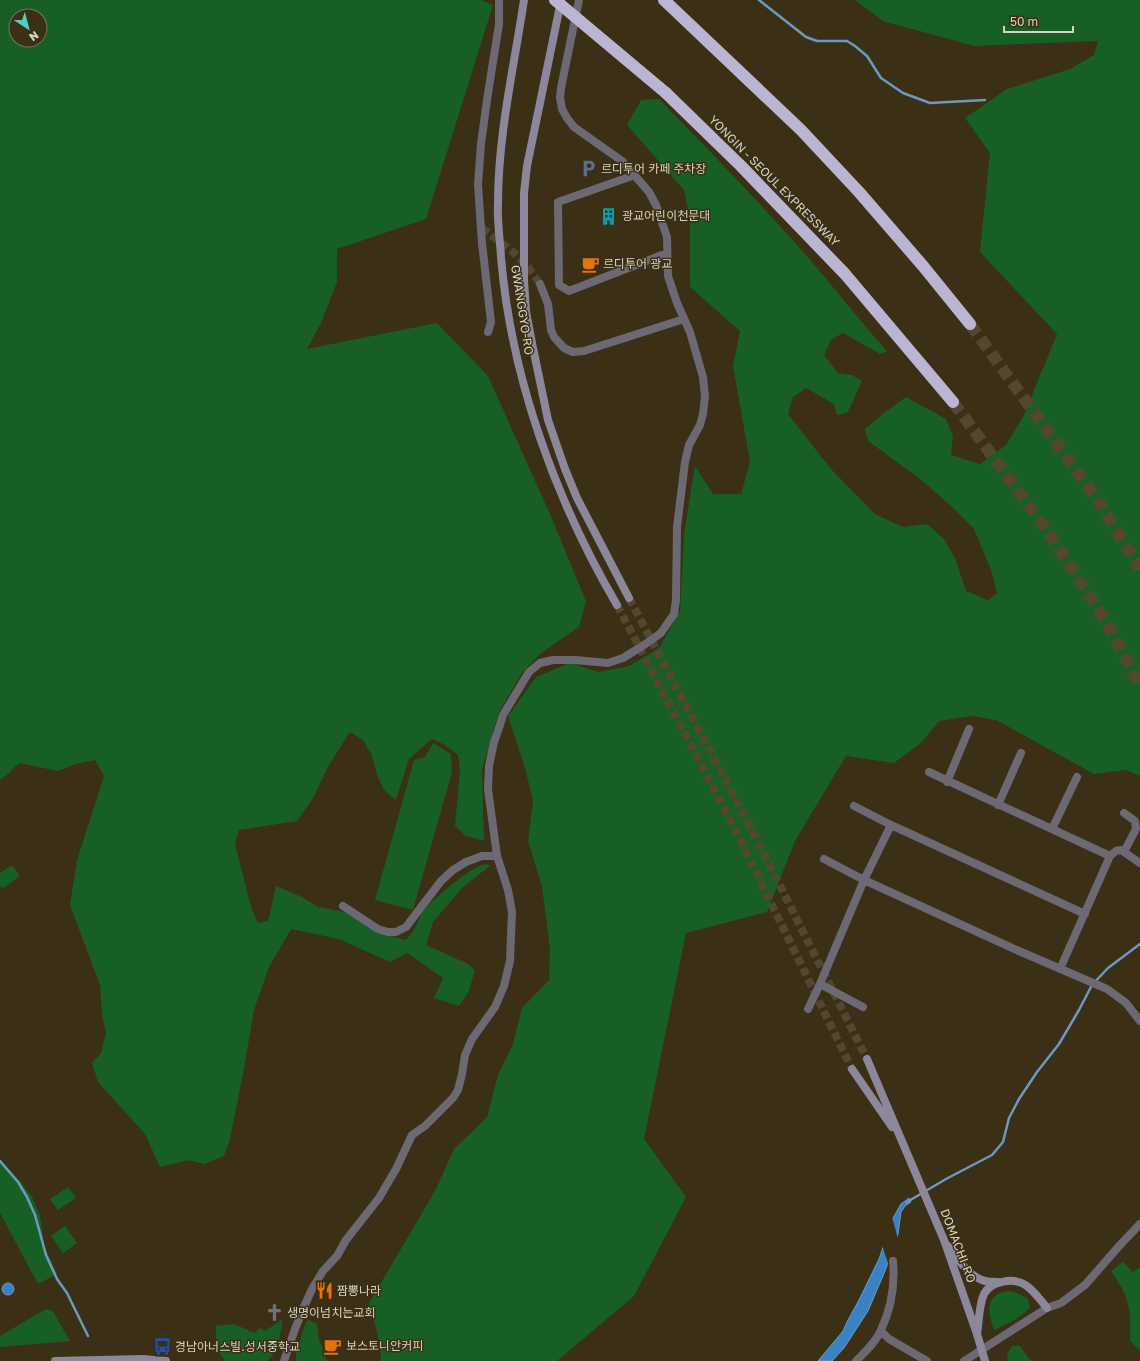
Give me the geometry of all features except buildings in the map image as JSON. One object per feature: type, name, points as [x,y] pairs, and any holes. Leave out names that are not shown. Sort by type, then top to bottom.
[{"type":"highway","name":"YONGIN - SEOUL EXPRESSWAY","points":[[555,0],[666,93],[741,166],[845,274],[953,402]]},
{"type":"highway","points":[[666,2],[801,130],[854,186],[923,266],[970,324]]},
{"type":"main road","name":"GWANGGYO-RO","points":[[524,0],[510,80],[502,141],[498,203],[503,276],[510,325],[529,401],[553,474],[590,555],[617,605]]},
{"type":"main road","name":"GWANGGYO-RO","points":[[561,0],[527,166],[524,194],[523,267],[526,312],[548,420],[565,469],[577,498],[629,598]]},
{"type":"main road","points":[[867,1059],[903,1142]]},
{"type":"main road","points":[[852,1069],[903,1142]]},
{"type":"main road","name":"DOMACHI-RO","points":[[903,1142],[944,1240],[985,1361]]},
{"type":"main road","points":[[944,1240],[975,1276],[984,1281],[999,1282],[1014,1280],[1028,1286],[1046,1308]]},
{"type":"main road","points":[[977,1334],[984,1294],[993,1285],[999,1282]]},
{"type":"main road","points":[[55,1361],[143,1359],[166,1361]]},
{"type":"street","points":[[488,332],[491,322],[482,243],[478,185],[481,144],[499,24],[500,0]]},
{"type":"street","points":[[284,1361],[303,1309],[323,1270],[337,1256],[346,1240],[379,1198],[396,1169],[412,1135],[425,1126],[453,1098],[458,1090],[465,1055],[472,1039],[495,1007],[504,986],[510,961],[512,912],[508,890],[497,856],[488,789],[489,766],[494,742],[503,715],[529,672],[540,663],[553,660],[575,660],[608,664],[623,658],[661,633],[674,614],[676,594],[677,526],[685,462],[689,445],[700,425],[703,414],[705,397],[703,377],[690,332],[668,276],[667,238],[656,205],[635,175],[615,156],[574,127],[562,110],[560,98],[561,88],[579,0]]},
{"type":"street","points":[[635,175],[558,202],[559,285],[569,291],[667,253]]},
{"type":"street","points":[[540,284],[548,304],[551,330],[554,337],[564,348],[573,352],[584,351],[684,319]]},
{"type":"street","points":[[947,782],[969,729]]},
{"type":"street","points":[[998,805],[1021,752]]},
{"type":"street","points":[[929,772],[947,782],[1110,856]]},
{"type":"street","points":[[1052,829],[1078,777]]},
{"type":"street","points":[[854,806],[1085,914]]},
{"type":"street","points":[[1124,813],[1135,821],[1136,829],[1124,852]]},
{"type":"street","points":[[808,1009],[864,880],[891,824]]},
{"type":"street","points":[[1060,969],[1110,856],[1116,851],[1121,850],[1140,863]]},
{"type":"street","points":[[343,906],[378,929],[388,932],[396,932],[406,927],[441,881],[454,870],[466,862],[482,856],[497,856]]},
{"type":"street","points":[[824,859],[864,880],[1107,989],[1126,1002],[1140,1021]]},
{"type":"street","points":[[820,984],[863,1007]]},
{"type":"street","points":[[964,1361],[1046,1308],[1062,1302],[1085,1285],[1140,1224]]},
{"type":"street","points":[[856,1361],[868,1349],[881,1331],[891,1301],[894,1277],[893,1261]]},
{"type":"street","points":[[881,1331],[889,1339],[927,1361]]},
{"type":"green space","points":[[0,0],[481,0],[493,5],[426,219],[337,249],[337,282],[321,323],[307,349],[437,323],[488,376],[549,512],[586,601],[579,627],[541,653],[522,673],[499,712],[482,770],[484,841],[466,836],[455,826],[460,771],[458,755],[445,745],[432,739],[409,759],[396,800],[384,790],[377,775],[372,756],[363,740],[350,732],[329,765],[312,800],[297,821],[239,830],[235,844],[251,907],[258,923],[268,921],[276,886],[302,897],[318,907],[345,912],[382,933],[405,940],[412,933],[429,904],[460,878],[475,868],[482,865],[491,865],[463,887],[433,922],[426,945],[468,964],[475,970],[469,991],[459,1006],[434,998],[443,978],[407,953],[390,962],[339,939],[291,929],[269,967],[254,1010],[230,1139],[224,1156],[204,1164],[189,1160],[160,1167],[145,1134],[98,1082],[92,1063],[101,1053],[106,1033],[102,1014],[100,985],[70,905],[77,860],[104,776],[95,760],[76,764],[58,771],[19,763],[0,780]]},
{"type":"green space","points":[[855,0],[1140,0],[1140,776],[1126,770],[1094,774],[996,720],[971,716],[939,721],[921,743],[894,763],[846,756],[795,841],[767,912],[686,933],[644,1139],[686,1197],[634,1296],[557,1361],[380,1361],[381,1356],[379,1341],[369,1303],[435,1191],[454,1149],[487,1117],[498,1075],[513,1044],[522,1008],[549,980],[550,948],[542,887],[528,841],[533,801],[525,768],[508,716],[536,677],[570,663],[599,672],[629,666],[659,648],[680,611],[684,534],[695,466],[713,494],[741,494],[750,462],[733,366],[740,331],[690,287],[690,220],[684,190],[627,125],[641,100],[659,99],[787,234],[887,351],[880,354],[843,333],[831,340],[824,355],[838,373],[852,375],[862,381],[848,412],[837,415],[834,404],[806,388],[793,397],[788,414],[831,469],[875,514],[903,527],[927,524],[944,539],[955,558],[966,591],[988,600],[997,593],[991,570],[974,529],[949,504],[919,478],[868,441],[865,429],[906,397],[946,419],[953,436],[951,455],[980,464],[1006,445],[1024,415],[1057,334],[980,252],[990,153],[965,118],[1007,89],[1070,69],[1094,55],[1098,41],[974,46],[883,21]]},
{"type":"green space","points":[[433,743],[451,754],[452,772],[413,910],[375,900],[414,760],[425,757]]},
{"type":"green space","points":[[12,865],[20,876],[2,889],[0,885],[0,873]]},
{"type":"green space","points":[[0,1159],[32,1197],[40,1216],[44,1245],[57,1274],[38,1284],[0,1213]]},
{"type":"green space","points":[[68,1187],[76,1198],[58,1210],[50,1199]]},
{"type":"green space","points":[[65,1226],[77,1243],[63,1253],[51,1236]]},
{"type":"green space","points":[[1123,1262],[1133,1272],[1140,1267],[1140,1351],[1130,1341],[1128,1304],[1122,1289],[1111,1271]]},
{"type":"green space","points":[[1009,1291],[1015,1292],[1027,1298],[1030,1306],[1028,1310],[1019,1317],[994,1330],[990,1317],[990,1305],[995,1296]]},
{"type":"green space","points":[[46,1309],[53,1311],[70,1341],[0,1347],[0,1336]]},
{"type":"green space","points":[[283,1319],[277,1347],[267,1361],[226,1361],[220,1354],[217,1345],[216,1326],[234,1324],[255,1333],[261,1328],[265,1331]]},
{"type":"green space","points":[[309,1320],[317,1324],[319,1339],[327,1361],[296,1361],[296,1352],[306,1322]]},
{"type":"green space","points":[[1019,1345],[1031,1361],[1008,1361],[1007,1354],[1012,1346]]},
{"type":"water","points":[[909,1198],[911,1202],[905,1206],[901,1212],[898,1234],[885,1271],[868,1311],[844,1348],[832,1361],[818,1361],[843,1331],[879,1259],[893,1218],[901,1204]]},
{"type":"water","points":[[8,1283],[12,1285],[14,1289],[12,1293],[8,1295],[4,1293],[2,1289],[4,1285]]},
{"type":"pier","points":[[892,1217],[898,1239],[889,1266],[882,1245]]},
{"type":"waterway","points":[[759,0],[806,37],[817,41],[847,41],[855,46],[867,56],[881,78],[903,93],[930,103],[985,100]]},
{"type":"waterway","points":[[907,1202],[946,1179],[992,1155],[1003,1142],[1009,1118],[1019,1099],[1037,1072],[1059,1044],[1092,985],[1108,968],[1140,944]]},
{"type":"waterway","points":[[0,1161],[18,1182],[27,1197],[35,1215],[46,1255],[57,1279],[67,1293],[88,1336]]},
{"type":"tunnel","points":[[482,228],[513,252],[528,267],[540,284]]},
{"type":"tunnel","points":[[970,324],[1099,502],[1140,569]]},
{"type":"tunnel","points":[[953,402],[1048,532],[1107,623],[1140,686]]},
{"type":"tunnel","points":[[629,598],[749,824],[867,1059]]},
{"type":"tunnel","points":[[617,605],[735,829],[852,1069]]},
{"type":"place","name":"르디투어 카페 주차장","points":[[588,169]]},
{"type":"place","name":"광교어린이천문대","points":[[609,216]]},
{"type":"place","name":"르디투어 광교","points":[[590,264]]},
{"type":"place","name":"짬뽕나라","points":[[324,1291]]},
{"type":"place","name":"생명이넘치는교회","points":[[274,1313]]},
{"type":"place","name":"보스토니안커피","points":[[333,1346]]},
{"type":"place","name":"경남아너스빌.성서중학교","points":[[162,1347]]}]
